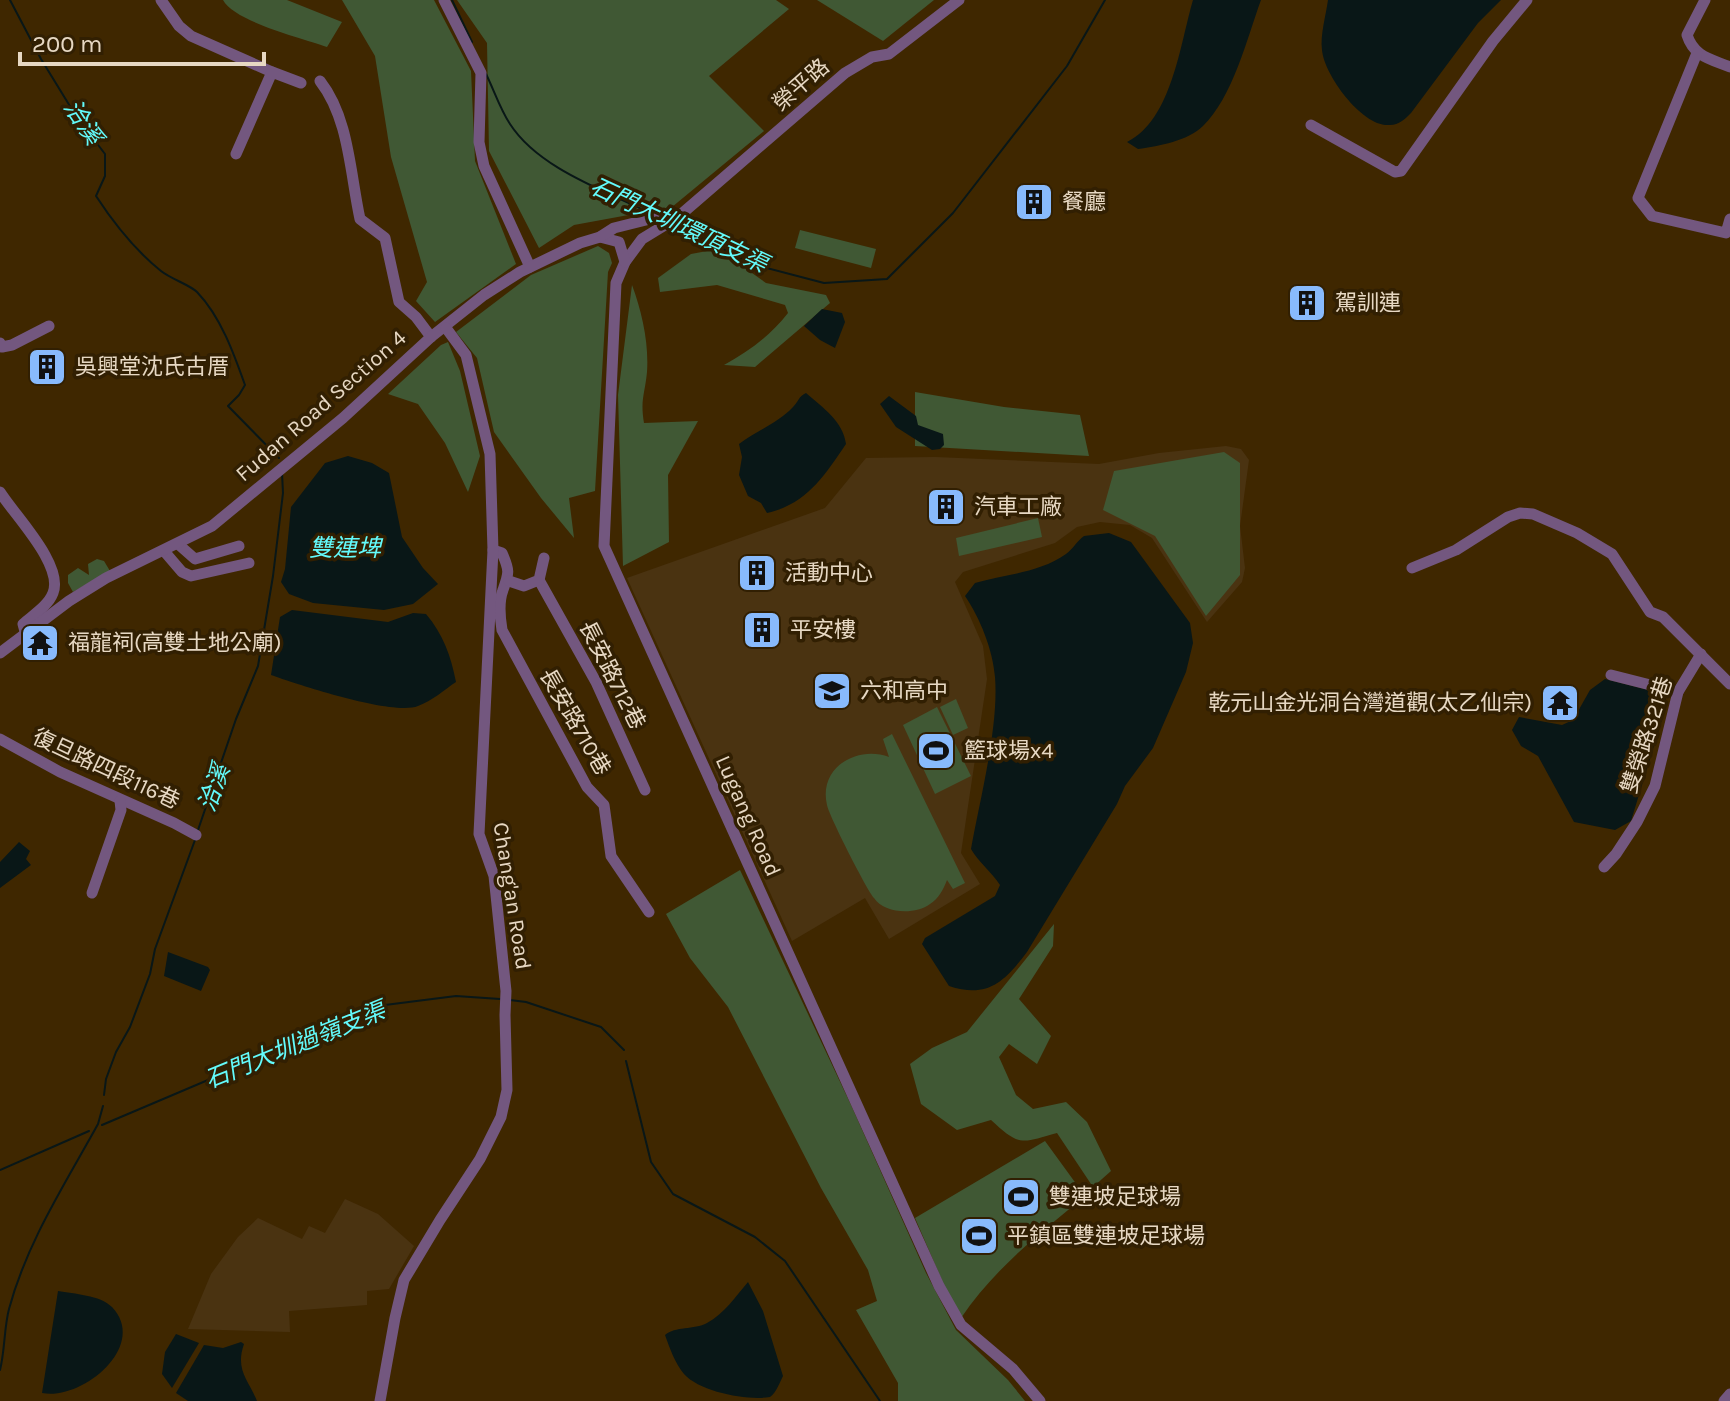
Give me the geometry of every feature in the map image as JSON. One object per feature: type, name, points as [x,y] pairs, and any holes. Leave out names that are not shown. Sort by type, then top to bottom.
[{"type":"street","points":[[161,0],[179,26],[191,36],[301,83]]},
{"type":"street","points":[[444,0],[481,73],[479,142],[484,166],[530,267]]},
{"type":"street","name":"榮平路","points":[[678,217],[845,73],[872,57],[889,54],[959,0]]},
{"type":"street","points":[[1311,125],[1395,172],[1401,171],[1493,41],[1527,0]]},
{"type":"street","points":[[1705,0],[1687,35],[1697,53],[1730,67]]},
{"type":"street","points":[[1697,53],[1638,198],[1652,216],[1726,233],[1730,219]]},
{"type":"street","points":[[236,154],[272,72]]},
{"type":"street","points":[[320,81],[334,99],[341,120],[360,219],[385,238],[399,302],[416,317],[431,337]]},
{"type":"street","name":"Fudan Road Section 4","points":[[0,653],[69,601],[106,578],[212,526],[343,418],[431,337],[484,295],[530,267],[614,228],[650,219],[678,217]]},
{"type":"street","name":"Lugang Road","points":[[678,217],[642,239],[625,262],[616,283],[604,546],[939,1286],[961,1325],[1013,1369],[1040,1401]]},
{"type":"street","points":[[600,237],[619,242],[625,262]]},
{"type":"street","points":[[0,343],[2,347],[12,345],[49,326]]},
{"type":"street","name":"Chang'an Road","points":[[380,1401],[404,1280],[480,1159],[501,1117],[507,1090],[506,991],[494,876],[479,834],[493,550],[490,454],[466,355],[446,328]]},
{"type":"street","points":[[0,492],[51,564],[56,578],[48,602],[23,624],[26,635]]},
{"type":"street","points":[[1412,568],[1456,550],[1508,517],[1520,513],[1533,514],[1577,533],[1612,554],[1650,612],[1663,617],[1730,684]]},
{"type":"street","points":[[178,544],[195,559],[239,546]]},
{"type":"street","points":[[493,550],[502,553],[508,566],[509,581],[524,586],[539,580],[544,558]]},
{"type":"street","points":[[164,551],[182,572],[191,576],[249,563]]},
{"type":"street","name":"長安路712巷","points":[[539,580],[596,682],[645,790]]},
{"type":"street","name":"長安路710巷","points":[[509,581],[503,590],[499,613],[502,630],[587,787],[604,805],[611,856],[649,912]]},
{"type":"street","name":"雙榮路321巷","points":[[1604,867],[1637,822],[1655,786],[1678,692],[1701,654]]},
{"type":"street","points":[[1611,675],[1678,692]]},
{"type":"street","name":"復旦路四段116巷","points":[[0,739],[60,772],[196,835]]},
{"type":"street","points":[[92,893],[121,810],[120,801]]},
{"type":"street","points":[[1724,1401],[1730,1394]]},
{"type":"shaded area","name":"六和高中","points":[[1226,446],[1241,449],[1249,460],[1240,526],[1245,568],[1242,582],[1207,622],[1152,538],[1130,525],[1100,522],[1077,527],[1055,543],[963,572],[955,582],[983,646],[987,679],[961,853],[980,884],[889,939],[865,898],[792,941],[627,578],[825,508],[866,458],[935,457],[1099,464],[1159,453]]},
{"type":"shaded area","points":[[345,1199],[378,1214],[414,1246],[389,1289],[367,1291],[367,1305],[289,1311],[290,1332],[188,1329],[211,1274],[238,1237],[258,1218],[302,1239],[309,1226],[325,1233]]},
{"type":"green space","points":[[223,0],[287,0],[342,22],[327,47],[255,22],[230,8]]},
{"type":"green space","points":[[342,0],[434,0],[471,71],[475,161],[516,264],[435,322],[416,301],[427,282],[391,157],[375,56]]},
{"type":"green space","points":[[457,0],[776,0],[789,9],[709,76],[764,131],[672,207],[574,225],[539,248],[489,151],[487,43]]},
{"type":"green space","points":[[817,0],[934,0],[883,41]]},
{"type":"green space","points":[[800,230],[876,249],[871,268],[795,248]]},
{"type":"green space","points":[[598,246],[609,253],[612,263],[608,272],[595,491],[569,498],[574,538],[494,432],[477,358],[456,332],[531,275]]},
{"type":"green space","points":[[718,249],[766,283],[826,295],[830,303],[755,367],[724,365],[759,342],[788,313],[785,305],[717,285],[660,292],[658,278],[691,254]]},
{"type":"green space","points":[[632,285],[642,317],[647,350],[644,423],[698,421],[668,475],[669,542],[623,566],[618,395]]},
{"type":"green space","points":[[448,342],[460,371],[480,456],[468,492],[445,443],[418,404],[388,394]]},
{"type":"green space","points":[[915,392],[1004,407],[1080,415],[1089,456],[915,446]]},
{"type":"green space","points":[[1224,452],[1240,463],[1240,575],[1206,616],[1155,536],[1103,510],[1114,471]]},
{"type":"green space","points":[[1038,518],[1042,537],[959,556],[956,538]]},
{"type":"green space","points":[[97,559],[104,561],[110,571],[73,592],[68,575],[78,568],[89,575],[88,564]]},
{"type":"green space","points":[[956,699],[968,728],[953,735],[940,707]]},
{"type":"green space","name":"籃球場x4","points":[[937,707],[971,776],[935,794],[903,725]]},
{"type":"green space","points":[[892,734],[965,883],[953,889],[947,880],[933,902],[924,908],[909,911],[893,910],[874,898],[827,805],[826,792],[834,770],[843,762],[865,754],[889,757],[883,739]]},
{"type":"green space","points":[[740,870],[926,1273],[956,1330],[1008,1380],[1025,1401],[898,1401],[898,1383],[856,1310],[877,1301],[868,1270],[821,1188],[728,1007],[690,958],[666,914]]},
{"type":"green space","points":[[1054,924],[1053,946],[1019,999],[1051,1036],[1037,1064],[1009,1044],[999,1057],[1016,1095],[1033,1109],[1066,1102],[1087,1122],[1111,1171],[1093,1187],[1057,1133],[1036,1139],[1015,1139],[991,1120],[957,1130],[921,1104],[910,1064],[932,1048],[967,1032]]},
{"type":"green space","name":"平鎮區雙連坡足球場","points":[[1045,1141],[1085,1196],[1003,1267],[961,1318],[915,1218]]},
{"type":"water","points":[[1193,0],[1261,0],[1231,83],[1214,114],[1189,136],[1138,149],[1127,142],[1142,131],[1164,99]]},
{"type":"water","points":[[1328,0],[1501,0],[1478,23],[1411,113],[1399,123],[1390,125],[1379,124],[1357,109],[1337,86],[1324,61],[1322,32]]},
{"type":"water","points":[[822,309],[842,313],[845,322],[835,348],[804,326]]},
{"type":"water","points":[[806,393],[837,422],[846,444],[822,478],[804,496],[767,513],[761,503],[748,496],[739,475],[742,457],[739,444],[781,418]]},
{"type":"water","points":[[889,396],[916,416],[918,425],[943,434],[944,445],[932,450],[896,427],[880,404]]},
{"type":"water","name":"雙連埤","points":[[348,456],[372,463],[389,473],[402,537],[438,584],[413,604],[384,610],[313,603],[289,594],[281,582],[291,507],[325,463]]},
{"type":"water","points":[[1109,533],[1131,542],[1190,623],[1193,643],[1186,672],[1153,748],[1125,786],[1027,952],[1003,979],[985,989],[949,986],[922,944],[925,938],[995,896],[1000,885],[971,849],[988,763],[995,677],[989,645],[965,596],[975,583],[1045,565],[1066,554],[1084,536]]},
{"type":"water","name":"雙連埤","points":[[292,610],[388,622],[413,613],[426,614],[446,646],[456,682],[423,704],[406,708],[346,698],[271,675],[280,617]]},
{"type":"water","points":[[1605,679],[1664,694],[1667,703],[1631,821],[1615,830],[1574,822],[1538,756],[1521,746],[1512,730],[1519,717],[1562,725],[1573,720],[1590,690]]},
{"type":"water","points":[[19,842],[30,851],[26,859],[31,865],[0,888],[0,862]]},
{"type":"water","points":[[168,952],[208,967],[210,970],[201,991],[164,976]]},
{"type":"water","points":[[748,1282],[763,1311],[783,1376],[770,1397],[750,1398],[701,1386],[684,1374],[665,1335],[713,1319]]},
{"type":"water","points":[[58,1291],[107,1303],[121,1322],[122,1338],[117,1353],[106,1368],[91,1380],[58,1393],[42,1393]]},
{"type":"water","points":[[176,1334],[199,1343],[172,1388],[162,1374],[165,1352]]},
{"type":"water","points":[[241,1342],[244,1344],[242,1368],[257,1401],[188,1401],[176,1393],[204,1345],[223,1348]]},
{"type":"waterway","name":"洽溪","points":[[10,0],[76,116],[105,154],[105,176],[96,196],[117,226],[143,254],[165,274],[190,287],[206,302],[220,324],[245,385],[228,406],[279,458]]},
{"type":"waterway","name":"石門大圳環頂支渠","points":[[452,0],[472,42]]},
{"type":"waterway","name":"石門大圳環頂支渠","points":[[675,225],[755,265],[824,283],[887,279],[953,213],[1067,66],[1105,0]]},
{"type":"waterway","name":"石門大圳環頂支渠","points":[[486,74],[510,124],[538,154],[575,177],[652,214]]},
{"type":"waterway","name":"洽溪","points":[[198,830],[236,719],[258,666],[273,576],[283,493],[282,473]]},
{"type":"waterway","name":"洽溪","points":[[104,1095],[106,1079],[150,974],[155,949],[195,840]]},
{"type":"waterway","name":"石門大圳過嶺支渠","points":[[102,1125],[385,1005],[456,996],[500,999]]},
{"type":"waterway","name":"石門大圳過嶺支渠","points":[[510,1000],[526,1002],[601,1027],[624,1050]]},
{"type":"waterway","name":"石門大圳過嶺支渠","points":[[626,1061],[651,1162],[673,1194],[755,1237],[785,1261],[880,1401]]},
{"type":"waterway","name":"洽溪","points":[[0,1370],[9,1309],[26,1260],[98,1124],[103,1106]]},
{"type":"waterway","name":"石門大圳過嶺支渠","points":[[0,1170],[89,1131]]},
{"type":"place","name":"餐廳","points":[[1034,202]]},
{"type":"place","name":"駕訓連","points":[[1307,303]]},
{"type":"place","name":"吳興堂沈氏古厝","points":[[47,367]]},
{"type":"place","name":"汽車工廠","points":[[946,507]]},
{"type":"place","name":"活動中心","points":[[757,573]]},
{"type":"place","name":"平安樓","points":[[762,630]]},
{"type":"place","name":"福龍祠(高雙土地公廟)","points":[[40,643]]},
{"type":"place","name":"六和高中","points":[[832,691]]},
{"type":"place","name":"乾元山金光洞台灣道觀(太乙仙宗)","points":[[1560,703]]},
{"type":"place","name":"籃球場x4","points":[[936,751]]},
{"type":"place","name":"雙連坡足球場","points":[[1021,1197]]},
{"type":"place","name":"平鎮區雙連坡足球場","points":[[979,1236]]}]
